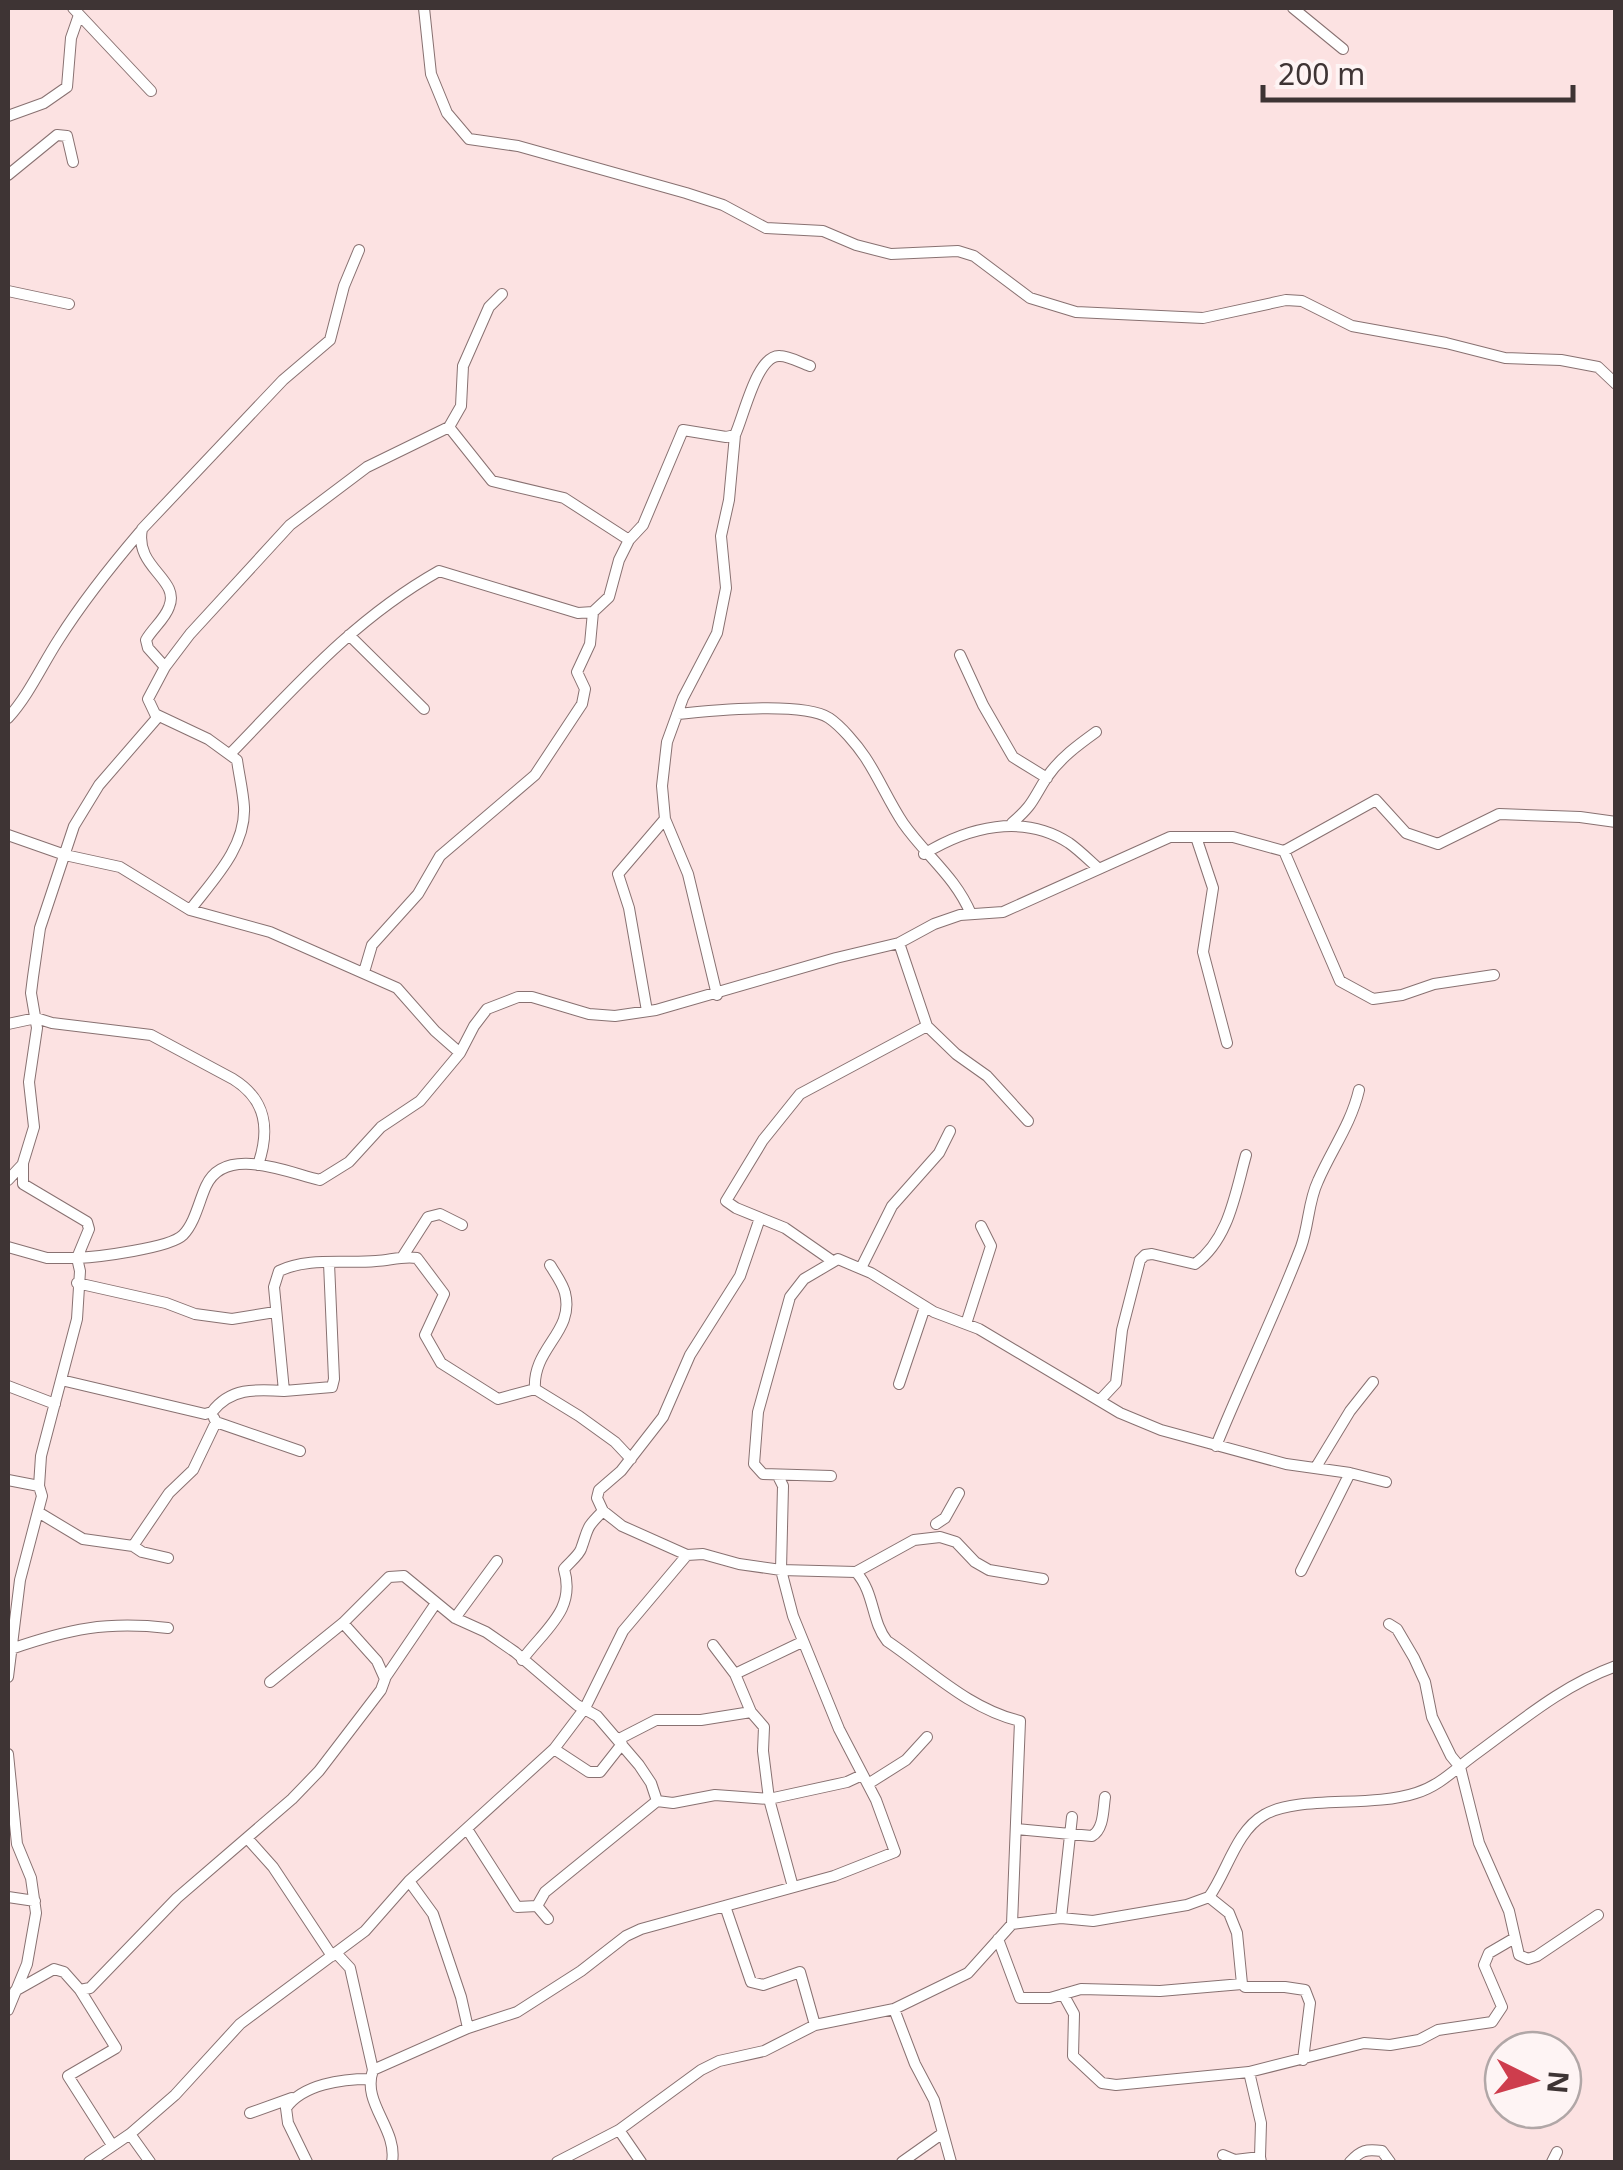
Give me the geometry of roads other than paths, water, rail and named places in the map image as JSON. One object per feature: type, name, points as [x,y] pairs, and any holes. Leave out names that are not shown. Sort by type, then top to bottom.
[{"type":"street","points":[[424,8],[431,74],[447,113],[469,139],[518,146],[686,192],[766,228],[824,231],[891,254],[958,251],[974,256],[1030,298],[1076,312],[1203,318],[1286,300],[1302,301],[1352,326],[1446,342],[1505,358],[1561,360],[1598,367],[1616,384]]},
{"type":"street","points":[[1292,8],[1343,50]]},
{"type":"street","points":[[76,11],[151,91]]},
{"type":"street","points":[[8,116],[44,103],[67,87],[76,11]]},
{"type":"street","points":[[8,175],[57,135],[67,136],[73,162]]},
{"type":"street","points":[[8,718],[23,702],[97,583],[142,530],[283,380],[330,340],[344,286],[359,250]]},
{"type":"street","points":[[8,291],[69,304]]},
{"type":"street","points":[[8,1677],[20,1580],[42,1496],[42,1456],[76,1319],[80,1271],[77,1258],[89,1230],[87,1222],[23,1184],[34,1126],[30,1082],[36,1018],[31,993],[40,928],[74,826],[99,785],[157,718],[148,699],[165,667],[290,524],[367,467],[449,427],[461,406],[463,366],[488,307],[502,294]]},
{"type":"street","points":[[717,994],[688,874],[665,819],[662,786],[668,742],[677,714],[717,633],[726,588],[721,536],[735,435],[760,367],[769,358],[780,356],[810,366]]},
{"type":"street","points":[[449,427],[492,481],[564,498],[629,540]]},
{"type":"street","points":[[364,972],[372,945],[418,894],[440,856],[535,775],[582,704],[584,688],[577,672],[590,644],[594,612],[609,596],[619,560],[643,524],[684,430],[735,435]]},
{"type":"street","points":[[142,530],[144,558],[171,595],[168,610],[146,640],[165,667]]},
{"type":"street","points":[[230,754],[323,655],[439,570],[578,612],[594,612]]},
{"type":"street","points":[[349,635],[424,709]]},
{"type":"street","points":[[960,656],[1012,757],[1047,778]]},
{"type":"street","points":[[677,714],[771,707],[827,716],[864,756],[898,816],[924,854],[944,868],[961,890],[971,914]]},
{"type":"street","points":[[154,713],[208,739],[238,760],[244,810],[241,832],[226,863],[190,910]]},
{"type":"street","points":[[924,854],[942,842],[1012,823],[1034,804],[1047,778],[1069,752],[1096,732]]},
{"type":"street","points":[[8,1247],[47,1258],[77,1258],[118,1255],[181,1238],[190,1226],[211,1174],[235,1164],[258,1165],[320,1180],[330,1176],[350,1162],[381,1127],[420,1100],[460,1053],[487,1009],[518,997],[532,997],[589,1014],[615,1016],[717,994],[900,943],[934,924],[971,914],[1002,912],[1170,837],[1233,837],[1284,852],[1376,800],[1406,833],[1438,844],[1500,814],[1580,816],[1616,822]]},
{"type":"street","points":[[647,1010],[629,908],[618,874],[665,819]]},
{"type":"street","points":[[1012,823],[1067,841],[1099,869]]},
{"type":"street","points":[[8,836],[65,855],[120,867],[190,910],[270,932],[364,972],[397,988],[435,1032],[460,1053]]},
{"type":"street","points":[[1196,836],[1213,888],[1202,952],[1226,1043]]},
{"type":"street","points":[[1284,852],[1340,981],[1373,998],[1494,976]]},
{"type":"street","points":[[900,943],[927,1026],[987,1076],[1028,1120]]},
{"type":"street","points":[[8,1024],[36,1018],[52,1024],[151,1035],[243,1085],[267,1120],[258,1165]]},
{"type":"street","points":[[831,1260],[785,1228],[726,1201],[763,1140],[800,1094],[927,1026]]},
{"type":"street","points":[[1216,1446],[1247,1368],[1282,1296],[1309,1226],[1311,1199],[1318,1180],[1348,1125],[1359,1090]]},
{"type":"street","points":[[861,1268],[892,1206],[940,1153],[950,1132]]},
{"type":"street","points":[[1101,1399],[1116,1383],[1122,1330],[1133,1300],[1140,1260],[1152,1254],[1195,1264],[1212,1252],[1223,1231],[1246,1155]]},
{"type":"street","points":[[8,1180],[24,1164]]},
{"type":"street","points":[[403,1256],[428,1217],[440,1214],[462,1225]]},
{"type":"street","points":[[760,1218],[740,1276],[690,1355],[663,1417],[631,1459],[599,1490],[603,1511],[622,1526],[687,1555],[704,1554],[739,1564],[781,1570],[856,1572],[898,1547],[940,1537],[956,1542],[989,1570],[1043,1579]]},
{"type":"street","points":[[966,1324],[992,1246],[980,1226]]},
{"type":"street","points":[[284,1391],[274,1287],[279,1270],[299,1264],[417,1258],[444,1294],[425,1335],[441,1364],[498,1399],[535,1389],[580,1416],[631,1459]]},
{"type":"street","points":[[831,1476],[763,1474],[754,1464],[758,1412],[790,1297],[804,1279],[838,1259],[861,1268],[925,1308],[980,1328],[1120,1413],[1161,1430],[1286,1464],[1350,1472],[1386,1482]]},
{"type":"street","points":[[133,1546],[169,1493],[193,1470],[222,1398],[254,1389],[332,1387],[329,1263]]},
{"type":"street","points":[[535,1389],[535,1367],[563,1326],[566,1294],[550,1265]]},
{"type":"street","points":[[77,1283],[166,1302],[194,1314],[232,1319],[276,1312]]},
{"type":"street","points":[[899,1384],[925,1308]]},
{"type":"street","points":[[61,1380],[205,1414],[300,1452]]},
{"type":"street","points":[[1316,1467],[1373,1382]]},
{"type":"street","points":[[8,1386],[55,1404]]},
{"type":"street","points":[[1301,1572],[1350,1472]]},
{"type":"street","points":[[250,2113],[346,2079],[371,2075],[468,2028],[517,2012],[626,1936],[834,1876],[895,1852],[802,1642],[781,1570],[783,1486],[778,1476]]},
{"type":"street","points":[[8,1480],[39,1486]]},
{"type":"street","points":[[924,1539],[945,1518],[959,1493]]},
{"type":"street","points":[[522,1660],[566,1605],[569,1588],[564,1569],[581,1550],[588,1526],[603,1511]]},
{"type":"street","points":[[38,1512],[83,1539],[133,1546],[168,1558]]},
{"type":"street","points":[[936,1524],[940,1537]]},
{"type":"street","points":[[89,2162],[130,2134],[175,2095],[240,2024],[365,1931],[410,1880],[554,1750],[585,1708],[622,1631],[687,1555]]},
{"type":"street","points":[[455,1618],[497,1561]]},
{"type":"street","points":[[856,1572],[872,1596],[880,1632],[888,1641],[976,1704],[998,1716],[1020,1721],[1012,1924]]},
{"type":"street","points":[[270,1682],[342,1623],[380,1584],[397,1575],[412,1581],[455,1618],[486,1632],[577,1706],[585,1708],[621,1742],[651,1783],[658,1801]]},
{"type":"street","points":[[80,1990],[90,1988],[178,1898],[319,1771],[381,1690],[436,1603]]},
{"type":"street","points":[[342,1623],[377,1662],[385,1679]]},
{"type":"street","points":[[1388,1624],[1397,1629],[1414,1658],[1425,1682],[1432,1717],[1450,1756],[1460,1767],[1479,1842],[1509,1910],[1519,1955],[1528,1959],[1538,1956],[1598,1915]]},
{"type":"street","points":[[11,1649],[62,1632],[108,1625],[168,1628]]},
{"type":"street","points":[[735,1674],[802,1642]]},
{"type":"street","points":[[712,1645],[735,1674],[752,1712],[764,1727],[770,1799],[793,1887]]},
{"type":"street","points":[[557,2162],[619,2130],[718,2061],[764,2051],[816,2025],[894,2008],[968,1973],[1012,1924],[1061,1918],[1094,1921],[1209,1897],[1238,1843],[1261,1816],[1290,1806],[1390,1800],[1427,1789],[1550,1697],[1616,1666]]},
{"type":"street","points":[[554,1750],[589,1772],[600,1772],[621,1742],[656,1720],[701,1720],[752,1712]]},
{"type":"street","points":[[658,1801],[673,1804],[715,1796],[770,1799],[865,1780],[906,1760],[927,1736]]},
{"type":"street","points":[[8,1754],[18,1844],[36,1901],[31,1950],[8,2010]]},
{"type":"street","points":[[1016,1829],[1092,1836],[1098,1833],[1104,1797]]},
{"type":"street","points":[[537,1906],[545,1892],[658,1801]]},
{"type":"street","points":[[1061,1918],[1072,1818]]},
{"type":"street","points":[[467,1829],[517,1907],[537,1906]]},
{"type":"street","points":[[247,1838],[273,1867],[334,1954],[350,1968],[371,2075],[371,2094],[389,2132],[392,2162]]},
{"type":"street","points":[[410,1880],[433,1914],[468,2028]]},
{"type":"street","points":[[8,1897],[36,1901]]},
{"type":"street","points":[[1209,1897],[1229,1912],[1237,1933],[1242,1984]]},
{"type":"street","points":[[537,1906],[548,1919]]},
{"type":"street","points":[[725,1906],[750,1982],[762,1985],[800,1972],[816,2025]]},
{"type":"street","points":[[998,1939],[1020,1998],[1050,1998],[1081,1989],[1160,1990],[1222,1983],[1304,1990],[1310,2003],[1304,2060]]},
{"type":"street","points":[[1063,1994],[1074,2014],[1072,2056],[1102,2082],[1116,2085],[1249,2072],[1364,2043],[1419,2040],[1438,2030],[1492,2022],[1502,2006],[1484,1964],[1489,1953],[1513,1940]]},
{"type":"street","points":[[16,1991],[54,1969],[64,1972],[80,1990],[116,2048],[68,2076],[112,2146]]},
{"type":"street","points":[[894,2008],[915,2064],[934,2100],[951,2162]]},
{"type":"street","points":[[1223,2155],[1234,2160],[1260,2160],[1261,2123],[1249,2072]]},
{"type":"street","points":[[293,2098],[286,2108],[288,2123],[307,2162]]},
{"type":"street","points":[[619,2130],[640,2162]]},
{"type":"street","points":[[902,2162],[943,2133]]},
{"type":"street","points":[[130,2134],[150,2162]]},
{"type":"street","points":[[1350,2162],[1360,2151],[1368,2149],[1382,2152],[1388,2162]]}]
